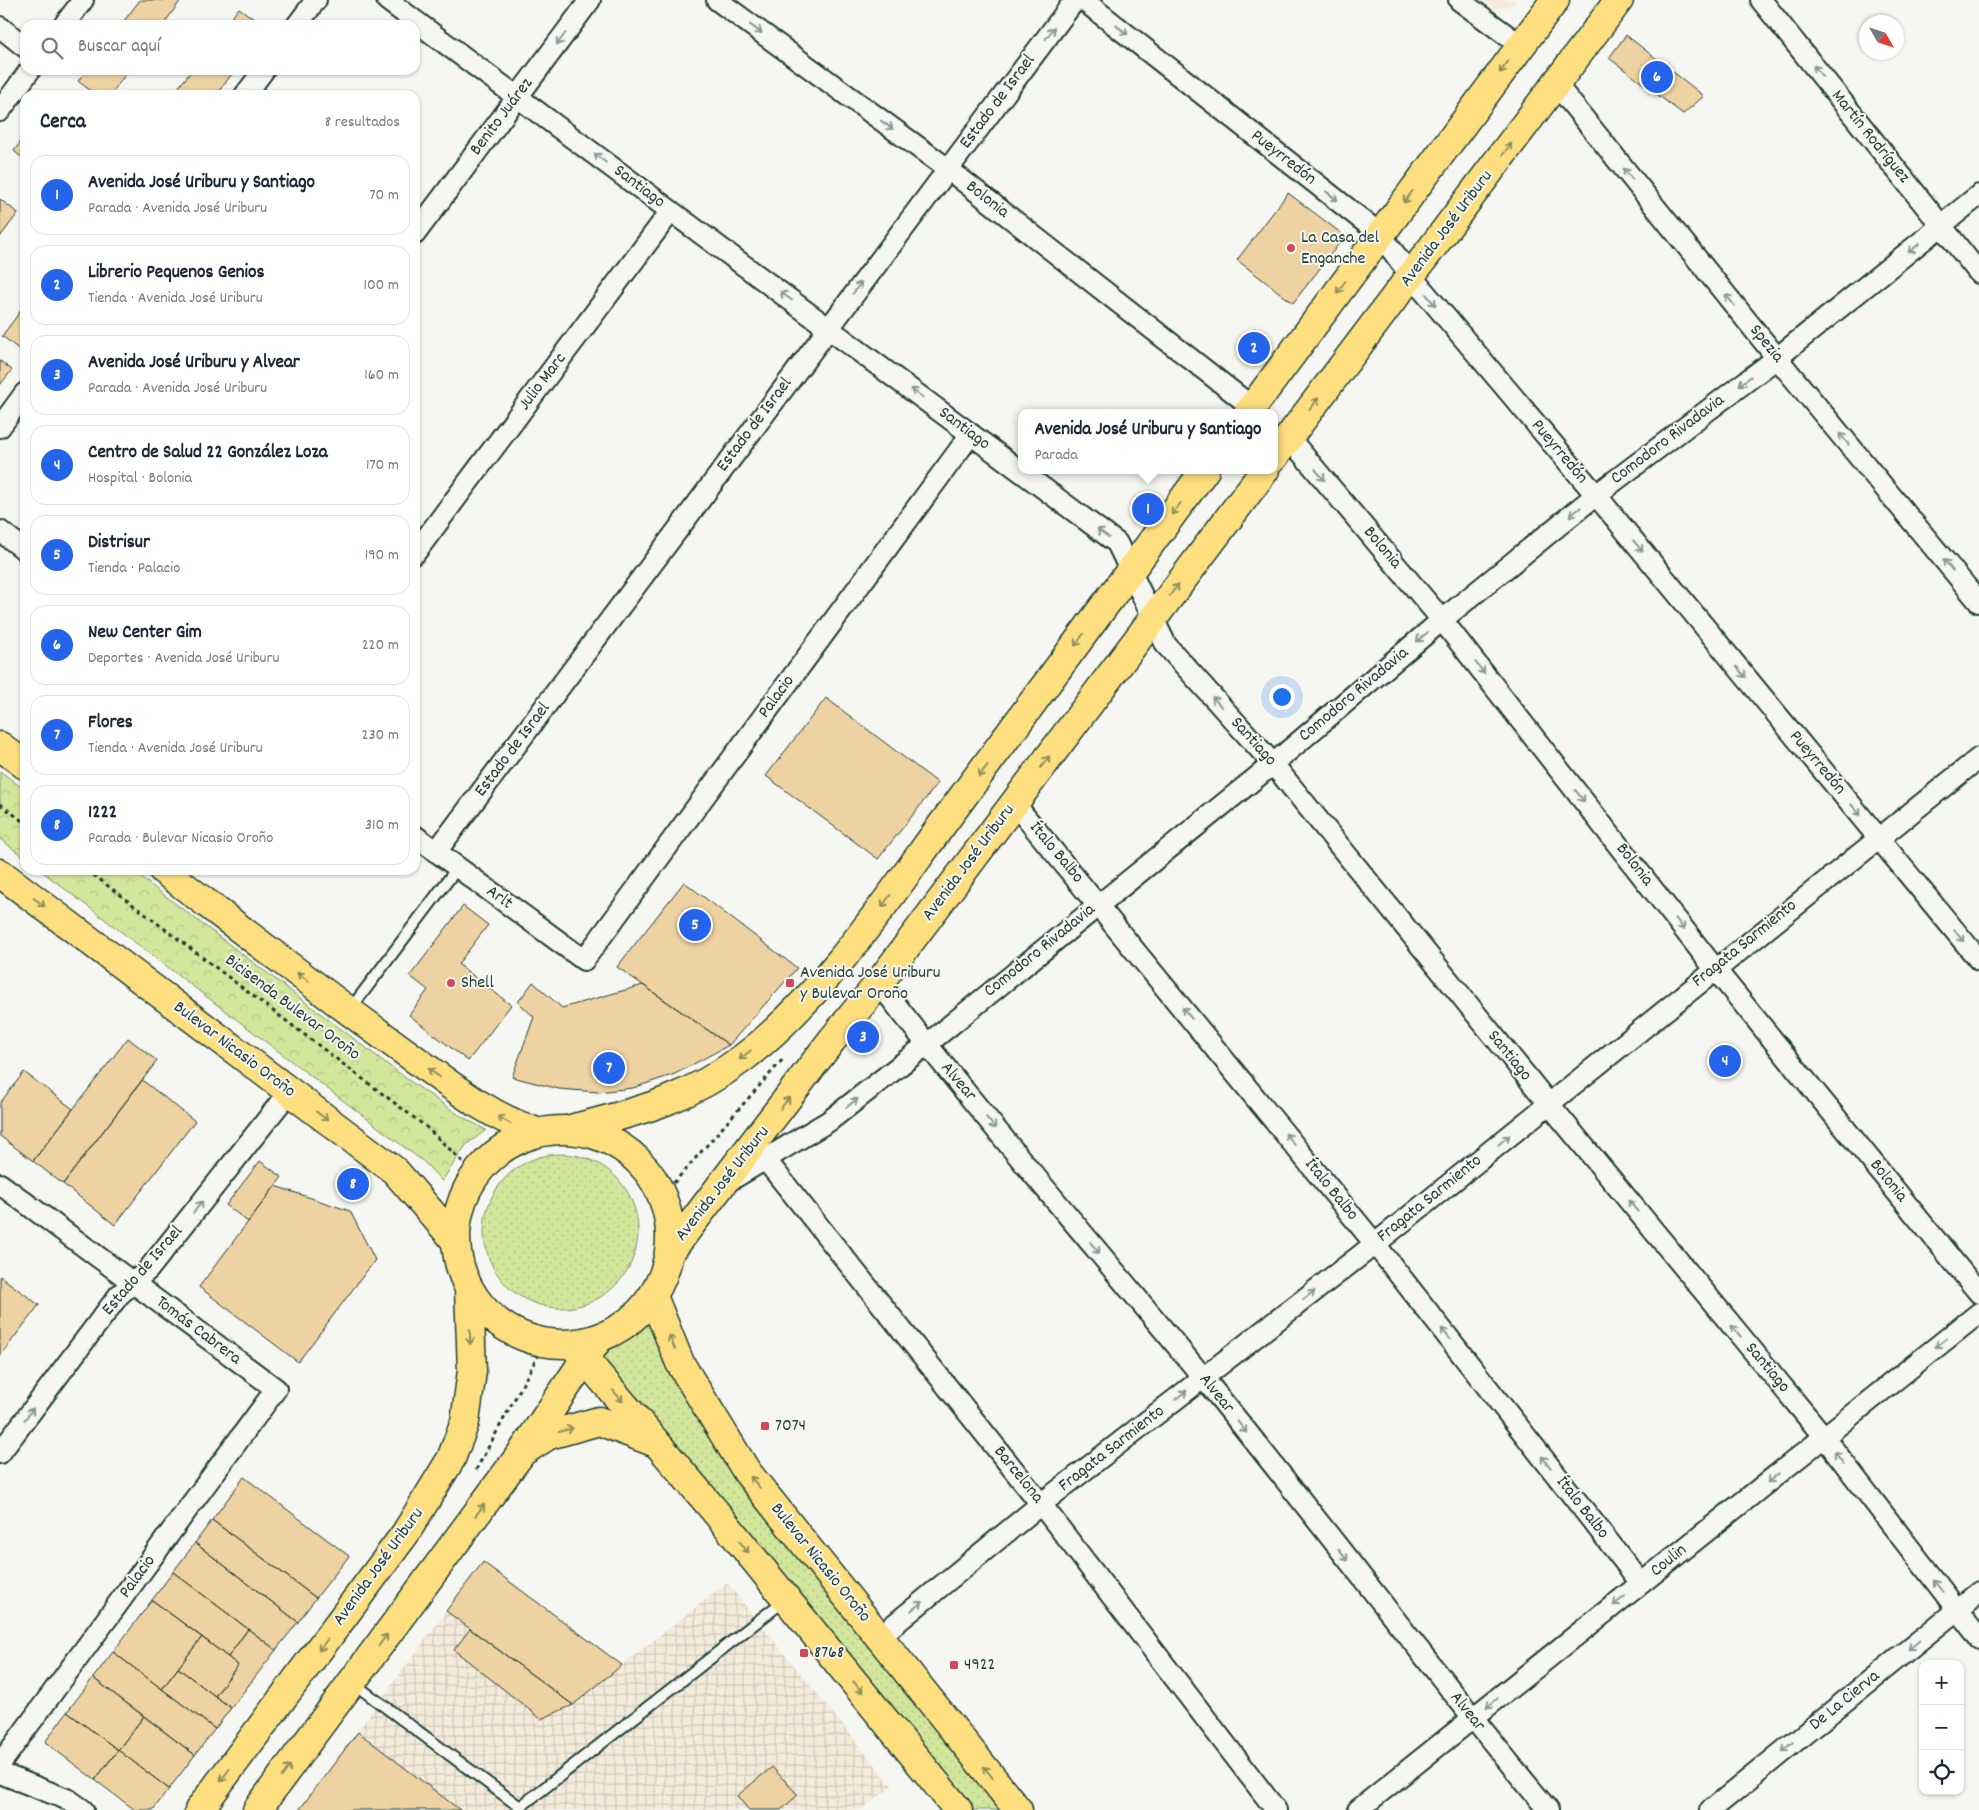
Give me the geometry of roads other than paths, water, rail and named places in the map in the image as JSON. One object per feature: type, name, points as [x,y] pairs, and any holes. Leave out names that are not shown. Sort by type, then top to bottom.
[{"type":"main road","points":[[1251,409],[1555,0]]},
{"type":"main road","name":"Avenida José Uriburu","points":[[1282,448],[1619,0]]},
{"type":"main road","points":[[958,1810],[659,1444],[585,1347],[545,1343],[500,1324],[469,1289],[459,1265],[456,1240],[460,1205],[476,1174],[503,1148],[537,1132],[571,1129],[648,1109],[691,1091],[743,1058],[782,1023],[856,942],[1202,474]]},
{"type":"main road","name":"Avenida José Uriburu","points":[[670,1252],[722,1186],[759,1152],[832,1040],[879,983],[1261,474]]},
{"type":"main road","name":"Bulevar Nicasio Oroño","points":[[0,873],[395,1171],[456,1240]]},
{"type":"main road","points":[[170,875],[348,1011],[474,1101],[510,1123],[537,1132]]},
{"type":"main road","points":[[257,1810],[523,1452],[585,1347],[623,1326],[639,1313],[653,1296],[664,1275],[670,1252],[663,1195],[641,1162],[609,1139],[571,1129]]},
{"type":"main road","name":"Avenida José Uriburu","points":[[199,1810],[405,1534],[451,1459],[465,1422],[472,1371],[469,1289]]},
{"type":"main road","name":"Bulevar Nicasio Oroño","points":[[653,1296],[680,1363],[747,1472],[1018,1810]]},
{"type":"main road","points":[[523,1452],[549,1435],[600,1421],[659,1444]]},
{"type":"street","points":[[68,20],[83,0]]},
{"type":"street","points":[[301,20],[316,0]]},
{"type":"street","name":"Santiago","points":[[387,0],[414,20]]},
{"type":"street","name":"Benito Juárez","points":[[420,227],[590,0]]},
{"type":"street","name":"Bolonia","points":[[717,0],[948,169],[1249,409]]},
{"type":"street","name":"Estado de Israel","points":[[436,852],[1075,0]]},
{"type":"street","name":"Pueyrredón","points":[[1083,0],[1380,234],[1411,276],[1596,495],[1979,960]]},
{"type":"street","points":[[1459,0],[1520,46]]},
{"type":"street","name":"Martín Rodríguez","points":[[1761,0],[1979,273]]},
{"type":"street","name":"Santiago","points":[[420,25],[1018,469]]},
{"type":"street","points":[[0,27],[20,43]]},
{"type":"street","points":[[0,111],[26,75]]},
{"type":"street","points":[[249,90],[260,75]]},
{"type":"street","name":"Spezia","points":[[1556,84],[1777,358],[1979,602]]},
{"type":"street","name":"Comodoro Rivadavia","points":[[759,1152],[829,1121],[926,1045],[1098,903],[1273,764],[1442,620],[1596,495],[1777,358],[1979,195]]},
{"type":"street","name":"Julio Marc","points":[[420,546],[671,211]]},
{"type":"street","points":[[0,427],[20,400]]},
{"type":"street","name":"Palacio","points":[[584,960],[971,434]]},
{"type":"street","name":"Bolonia","points":[[1282,448],[1442,620],[1715,969],[1979,1293]]},
{"type":"street","name":"Santiago","points":[[1025,474],[1117,543],[1166,645],[1273,764],[1549,1104],[1824,1437],[1979,1638]]},
{"type":"street","points":[[0,531],[20,546]]},
{"type":"street","name":"Fragata Sarmiento","points":[[879,1637],[1041,1504],[1374,1244],[1979,758]]},
{"type":"street","name":"Ítalo Balbo","points":[[1014,803],[1098,903],[1374,1244],[1641,1583]]},
{"type":"street","name":"Arlt","points":[[420,840],[584,960]]},
{"type":"street","name":"Alvear","points":[[879,983],[926,1045],[1203,1378],[1472,1719],[1548,1810]]},
{"type":"street","name":"Estado de Israel","points":[[0,1453],[119,1295],[148,1270],[290,1092]]},
{"type":"street","name":"Barcelona","points":[[759,1152],[1041,1504],[1276,1810]]},
{"type":"street","name":"Tomás Cabrera","points":[[0,1184],[276,1389]]},
{"type":"street","name":"Coulin","points":[[1358,1810],[1979,1313]]},
{"type":"street","name":"Palacio","points":[[0,1764],[276,1389]]},
{"type":"street","name":"De La Cierva","points":[[1711,1810],[1979,1592]]},
{"type":"street","points":[[0,1773],[69,1800],[83,1810]]},
{"type":"lane","points":[[348,1011],[458,867]]},
{"type":"lane","points":[[352,1682],[520,1807],[786,1599]]},
{"type":"place","name":"New Center Gim","points":[[1657,77]]},
{"type":"place","name":"La Casa del Enganche","points":[[1291,248]]},
{"type":"place","name":"Librerio Pequenos Genios","points":[[1254,348]]},
{"type":"place","name":"Avenida José Uriburu y Santiago","points":[[1148,509]]},
{"type":"place","name":"Distrisur","points":[[695,925]]},
{"type":"place","name":"Shell","points":[[451,983]]},
{"type":"place","name":"Avenida José Uriburu y Bulevar Oroño","points":[[790,983]]},
{"type":"place","name":"Avenida José Uriburu y Alvear","points":[[863,1037]]},
{"type":"place","name":"Centro de Salud 22 González Loza","points":[[1725,1061]]},
{"type":"place","name":"Flores","points":[[609,1068]]},
{"type":"place","name":"1222","points":[[353,1184]]},
{"type":"place","name":"7074","points":[[765,1426]]},
{"type":"place","name":"8768","points":[[804,1653]]},
{"type":"place","name":"4922","points":[[954,1665]]}]
